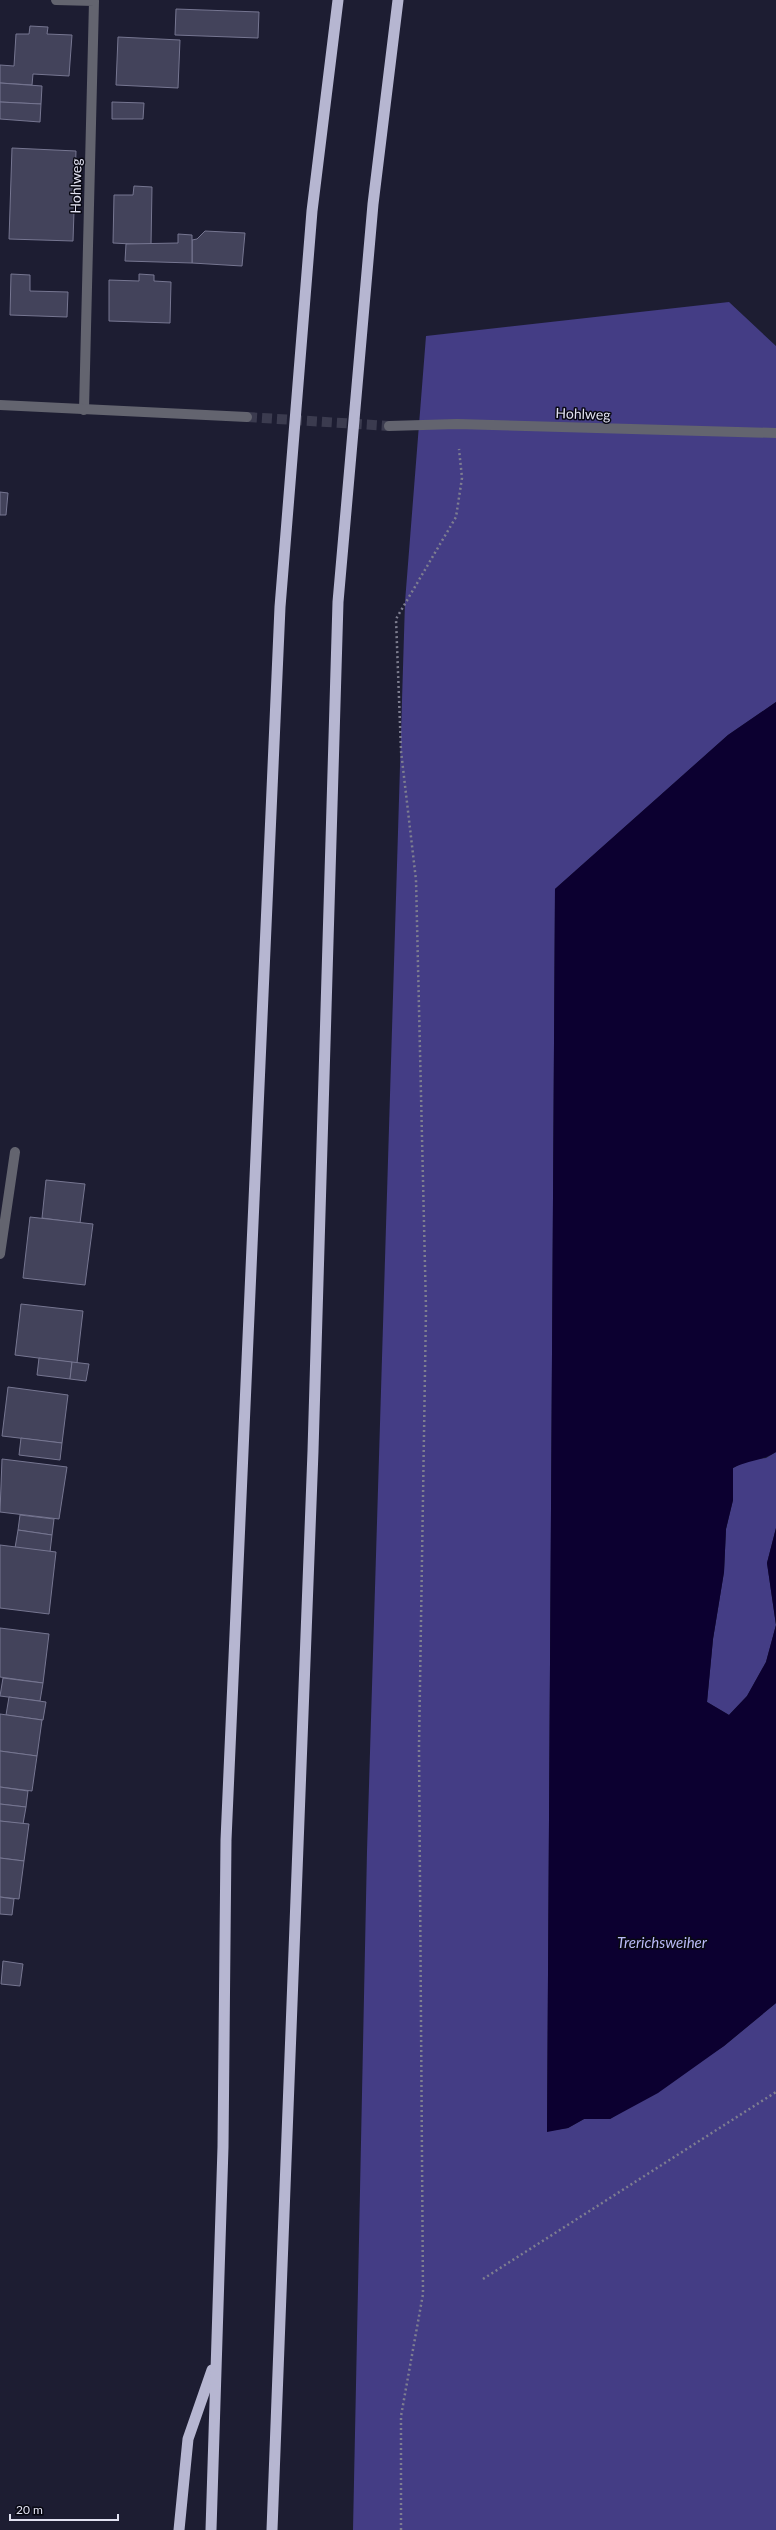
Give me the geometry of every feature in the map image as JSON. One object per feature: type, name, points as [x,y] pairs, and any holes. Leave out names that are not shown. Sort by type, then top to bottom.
[{"type":"highway","points":[[211,2530],[215,2360],[223,2146],[226,1840],[280,607],[312,211],[338,0]]},
{"type":"highway","points":[[272,2530],[313,1443],[338,602],[373,204],[398,0]]},
{"type":"highway","points":[[179,2530],[188,2439],[215,2360]]},
{"type":"street","name":"Hohlweg","points":[[56,0],[94,1],[84,410]]},
{"type":"street","points":[[0,405],[246,417]]},
{"type":"street","name":"Hohlweg","points":[[389,426],[457,424],[776,433]]},
{"type":"street","points":[[0,1254],[14,1152]]},
{"type":"path","points":[[401,2530],[401,2416],[423,2294],[419,1747],[426,1309],[416,880],[401,751],[396,620],[456,517],[462,478],[457,424]]},
{"type":"path","points":[[483,2280],[776,2092]]},
{"type":"shaded area","points":[[729,302],[776,346],[776,702],[728,735],[555,889],[547,2131],[568,2128],[584,2119],[610,2119],[724,2046],[776,2003],[776,2530],[353,2530],[367,1851],[405,602],[426,336]]},
{"type":"shaded area","points":[[776,1452],[776,1528],[767,1563],[776,1625],[766,1662],[747,1696],[729,1715],[707,1702],[713,1639],[724,1572],[726,1529],[733,1500],[733,1468],[748,1460],[766,1458]]},
{"type":"water","name":"Trerichsweiher","points":[[776,702],[776,1452],[733,1468],[733,1500],[726,1529],[724,1572],[713,1639],[707,1702],[729,1715],[747,1696],[766,1662],[776,1625],[776,2003],[724,2046],[658,2093],[610,2119],[584,2119],[568,2128],[547,2132],[555,889],[728,735]]},
{"type":"water","points":[[776,1528],[776,1625],[767,1563]]},
{"type":"building","points":[[176,9],[259,12],[258,38],[175,35]]},
{"type":"building","points":[[30,26],[48,27],[47,34],[72,35],[69,76],[33,74],[32,85],[0,83],[0,65],[14,66],[16,34],[29,34]]},
{"type":"building","points":[[118,37],[180,40],[178,88],[116,85]]},
{"type":"building","points":[[0,83],[42,86],[41,104],[0,102]]},
{"type":"building","points":[[0,102],[41,104],[40,122],[0,119]]},
{"type":"building","points":[[112,102],[144,103],[143,119],[112,119]]},
{"type":"building","points":[[12,148],[76,151],[73,241],[9,239]]},
{"type":"building","points":[[134,186],[152,187],[151,245],[113,243],[114,195],[133,195]]},
{"type":"building","points":[[205,231],[245,233],[242,266],[192,263],[192,240],[197,239]]},
{"type":"building","points":[[178,234],[192,235],[192,263],[125,261],[126,244],[178,243]]},
{"type":"building","points":[[11,274],[30,275],[30,291],[68,292],[67,317],[10,315]]},
{"type":"building","points":[[139,274],[154,275],[154,281],[171,282],[170,323],[109,321],[109,280],[139,281]]},
{"type":"building","points":[[0,492],[8,493],[6,515],[0,515]]},
{"type":"building","points":[[46,1180],[85,1184],[80,1223],[42,1218]]},
{"type":"building","points":[[30,1217],[93,1224],[85,1285],[23,1278]]},
{"type":"building","points":[[21,1304],[83,1311],[77,1363],[15,1355]]},
{"type":"building","points":[[39,1358],[72,1362],[70,1379],[37,1375]]},
{"type":"building","points":[[72,1362],[89,1364],[86,1381],[70,1379]]},
{"type":"building","points":[[8,1387],[68,1395],[62,1443],[2,1436]]},
{"type":"building","points":[[21,1438],[62,1443],[60,1460],[19,1455]]},
{"type":"building","points":[[2,1459],[67,1467],[59,1519],[0,1512]]},
{"type":"building","points":[[20,1515],[54,1519],[52,1535],[18,1530]]},
{"type":"building","points":[[18,1530],[52,1535],[50,1552],[15,1548]]},
{"type":"building","points":[[0,1545],[56,1552],[49,1614],[0,1608]]},
{"type":"building","points":[[0,1628],[49,1634],[43,1683],[0,1677]]},
{"type":"building","points":[[3,1678],[43,1683],[40,1701],[0,1696]]},
{"type":"building","points":[[9,1697],[46,1702],[43,1720],[6,1715]]},
{"type":"building","points":[[0,1714],[42,1720],[37,1756],[0,1751]]},
{"type":"building","points":[[0,1751],[37,1756],[32,1791],[0,1787]]},
{"type":"building","points":[[0,1787],[28,1791],[26,1807],[0,1804]]},
{"type":"building","points":[[0,1804],[26,1807],[23,1824],[0,1821]]},
{"type":"building","points":[[0,1821],[29,1824],[24,1861],[0,1858]]},
{"type":"building","points":[[0,1858],[24,1861],[19,1899],[0,1897]]},
{"type":"building","points":[[0,1897],[14,1899],[12,1915],[0,1914]]},
{"type":"building","points":[[3,1961],[23,1964],[20,1986],[1,1984]]},
{"type":"tunnel","points":[[247,417],[389,426]]}]
